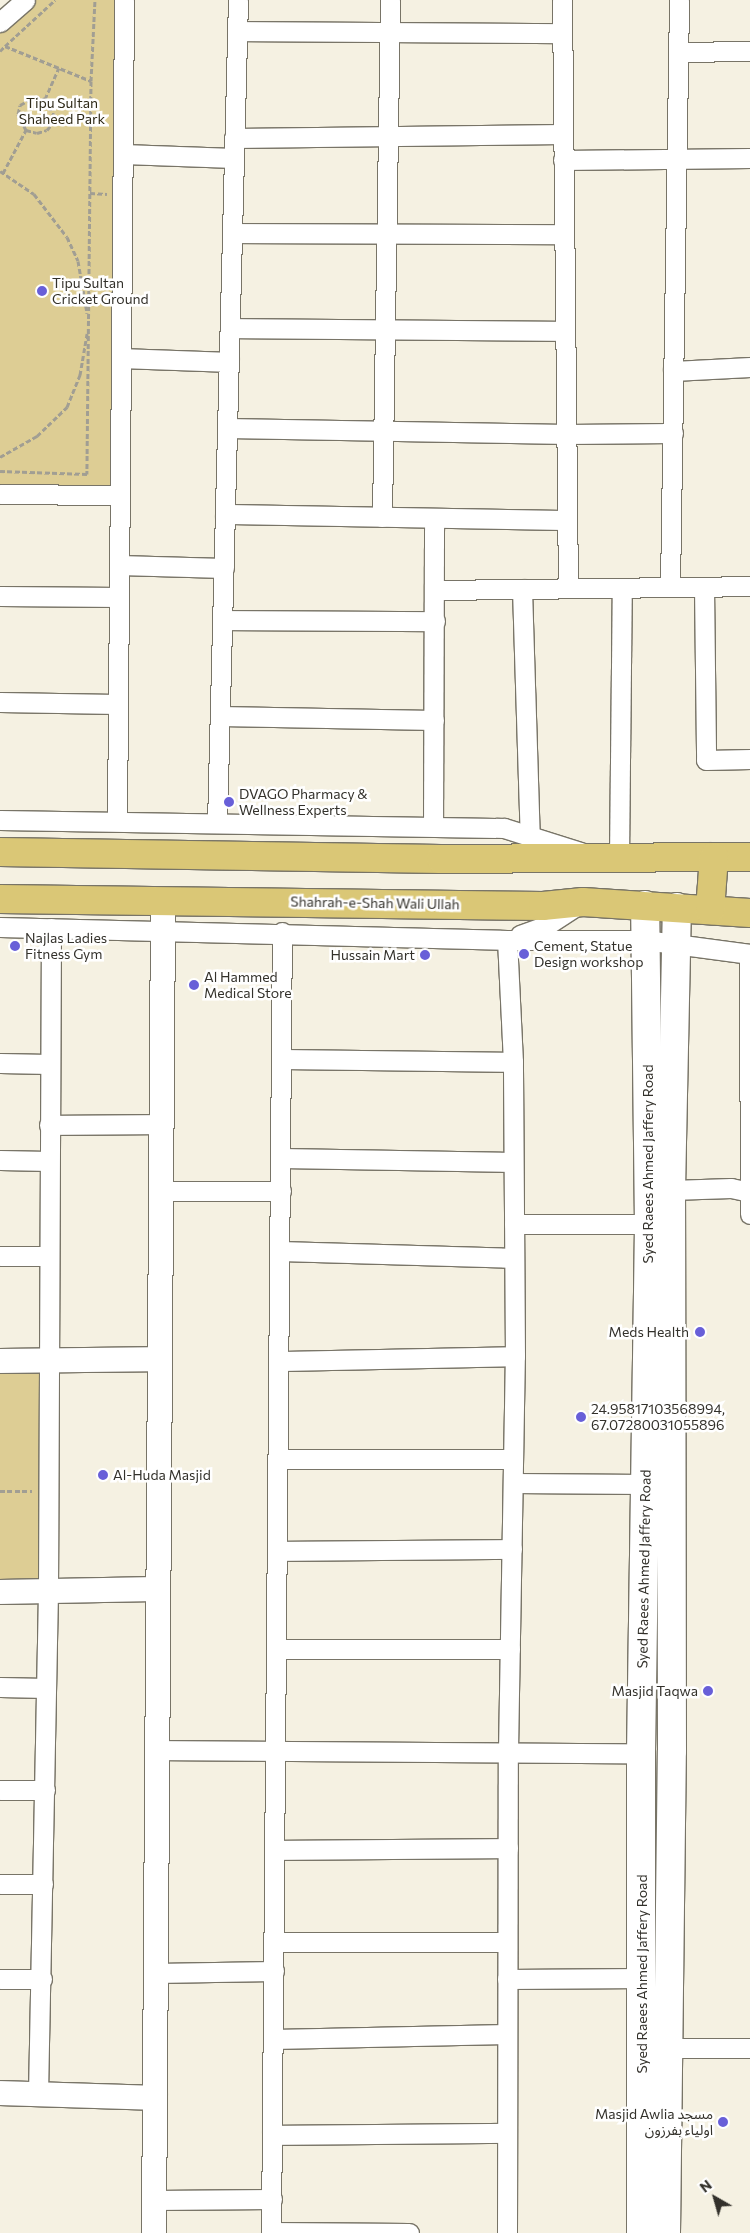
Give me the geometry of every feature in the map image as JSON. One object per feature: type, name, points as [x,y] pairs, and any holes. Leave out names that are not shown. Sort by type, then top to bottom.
[{"type":"main road","points":[[0,852],[441,859],[750,857]]},
{"type":"main road","points":[[710,910],[714,857]]},
{"type":"main road","name":"Shahrah-e-Shah Wali Ullah","points":[[3,899],[543,906],[583,902],[677,907],[750,914]]},
{"type":"main road","name":"Syed Raees Ahmed Jaffery Road","points":[[641,2233],[643,2004],[642,1754],[649,1224],[645,905]]},
{"type":"main road","name":"Syed Raees Ahmed Jaffery Road","points":[[666,2233],[671,2000],[671,1190],[677,907]]},
{"type":"main road","points":[[643,2004],[649,2011],[658,2013],[666,2009],[671,2000]]},
{"type":"main road","points":[[643,2004],[670,2040]]},
{"type":"street","points":[[117,821],[124,0]]},
{"type":"street","points":[[218,822],[238,0]]},
{"type":"street","points":[[382,517],[390,0]]},
{"type":"street","points":[[562,0],[568,588]]},
{"type":"street","points":[[670,587],[679,0]]},
{"type":"street","points":[[237,31],[562,33]]},
{"type":"street","points":[[678,52],[750,51]]},
{"type":"street","points":[[234,138],[563,134]]},
{"type":"street","points":[[123,154],[234,158]]},
{"type":"street","points":[[563,160],[750,158]]},
{"type":"street","points":[[232,233],[564,234]]},
{"type":"street","points":[[230,328],[565,332]]},
{"type":"street","points":[[122,358],[229,362]]},
{"type":"street","points":[[674,371],[750,367]]},
{"type":"street","points":[[227,428],[566,434],[673,432]]},
{"type":"street","points":[[0,494],[120,495]]},
{"type":"street","points":[[225,514],[567,520]]},
{"type":"street","points":[[433,826],[434,518]]},
{"type":"street","points":[[120,565],[224,568]]},
{"type":"street","points":[[435,590],[750,586]]},
{"type":"street","points":[[704,587],[706,760],[750,759]]},
{"type":"street","points":[[0,820],[504,828],[530,837],[608,857],[622,588]]},
{"type":"street","points":[[522,589],[530,837]]},
{"type":"street","points":[[0,596],[119,597]]},
{"type":"street","points":[[223,620],[435,621]]},
{"type":"street","points":[[0,702],[118,704]]},
{"type":"street","points":[[220,716],[434,720]]},
{"type":"street","points":[[3,899],[3,928],[161,929],[507,940],[645,940],[749,954],[750,1214]]},
{"type":"street","points":[[154,2233],[161,929],[163,900]]},
{"type":"street","points":[[507,940],[547,926],[583,902]]},
{"type":"street","points":[[38,2094],[42,1979],[48,1591],[47,1360],[51,928]]},
{"type":"street","points":[[282,932],[278,1649],[271,2232],[409,2233]]},
{"type":"street","points":[[507,940],[513,1062],[515,1356],[508,1751],[507,2233]]},
{"type":"street","points":[[282,1059],[513,1062]]},
{"type":"street","points":[[0,1063],[49,1064]]},
{"type":"street","points":[[49,1125],[160,1124]]},
{"type":"street","points":[[281,1158],[513,1162]]},
{"type":"street","points":[[0,1160],[49,1161]]},
{"type":"street","points":[[671,1190],[731,1188],[750,1192]]},
{"type":"street","points":[[160,1191],[281,1191]]},
{"type":"street","points":[[514,1224],[649,1224]]},
{"type":"street","points":[[280,1251],[514,1258]]},
{"type":"street","points":[[0,1256],[48,1256]]},
{"type":"street","points":[[280,1362],[515,1356]]},
{"type":"street","points":[[0,1360],[159,1359]]},
{"type":"street","points":[[279,1459],[513,1458]]},
{"type":"street","points":[[513,1482],[645,1484]]},
{"type":"street","points":[[278,1551],[512,1549]]},
{"type":"street","points":[[0,1592],[157,1589]]},
{"type":"street","points":[[278,1649],[510,1649]]},
{"type":"street","points":[[0,1687],[46,1688]]},
{"type":"street","points":[[157,1750],[508,1751],[642,1754]]},
{"type":"street","points":[[0,1790],[45,1790]]},
{"type":"street","points":[[276,1850],[508,1848]]},
{"type":"street","points":[[0,1884],[43,1884]]},
{"type":"street","points":[[275,1942],[508,1942]]},
{"type":"street","points":[[155,1973],[274,1970]]},
{"type":"street","points":[[0,1979],[42,1979]]},
{"type":"street","points":[[507,1979],[643,2004]]},
{"type":"street","points":[[273,2039],[507,2034]]},
{"type":"street","points":[[670,2040],[750,2048]]},
{"type":"street","points":[[0,2094],[155,2098]]},
{"type":"street","points":[[272,2135],[507,2133]]},
{"type":"street","points":[[154,2200],[272,2199]]},
{"type":"path","points":[[0,51],[55,0]]},
{"type":"path","points":[[0,471],[87,474],[91,81],[95,0]]},
{"type":"path","points":[[5,46],[91,81]]},
{"type":"path","points":[[45,99],[59,68]]},
{"type":"path","points":[[35,97],[45,99],[55,117],[52,124],[47,130],[37,133],[26,130],[18,114],[20,105],[35,97]]},
{"type":"path","points":[[0,457],[37,436],[67,407],[80,375],[89,321],[78,260],[67,237],[34,194],[2,172],[26,130]]},
{"type":"path","points":[[0,1491],[47,1491]]},
{"type":"green space","name":"Tipu Sultan Shaheed Park","points":[[25,0],[124,0],[120,495],[0,494],[0,22]]},
{"type":"green space","points":[[0,1360],[47,1360],[47,1591],[0,1591]]},
{"type":"place","name":"Tipu Sultan Cricket Ground","points":[[42,291]]},
{"type":"place","name":"DVAGO Pharmacy & Wellness Experts","points":[[229,802]]},
{"type":"place","name":"Najlas Ladies Fitness Gym","points":[[15,946]]},
{"type":"place","name":"Cement, Statue Design workshop","points":[[524,954]]},
{"type":"place","name":"Hussain Mart","points":[[425,955]]},
{"type":"place","name":"Al Hammed Medical Store","points":[[194,985]]},
{"type":"place","name":"Meds Health","points":[[700,1332]]},
{"type":"place","name":"24.95817103568994, 67.07280031055896","points":[[581,1417]]},
{"type":"place","name":"Al-Huda Masjid","points":[[103,1475]]},
{"type":"place","name":"Masjid Taqwa","points":[[708,1691]]},
{"type":"place","name":"Masjid Awlia مسجد اولیاء بفرزون","points":[[723,2122]]}]
